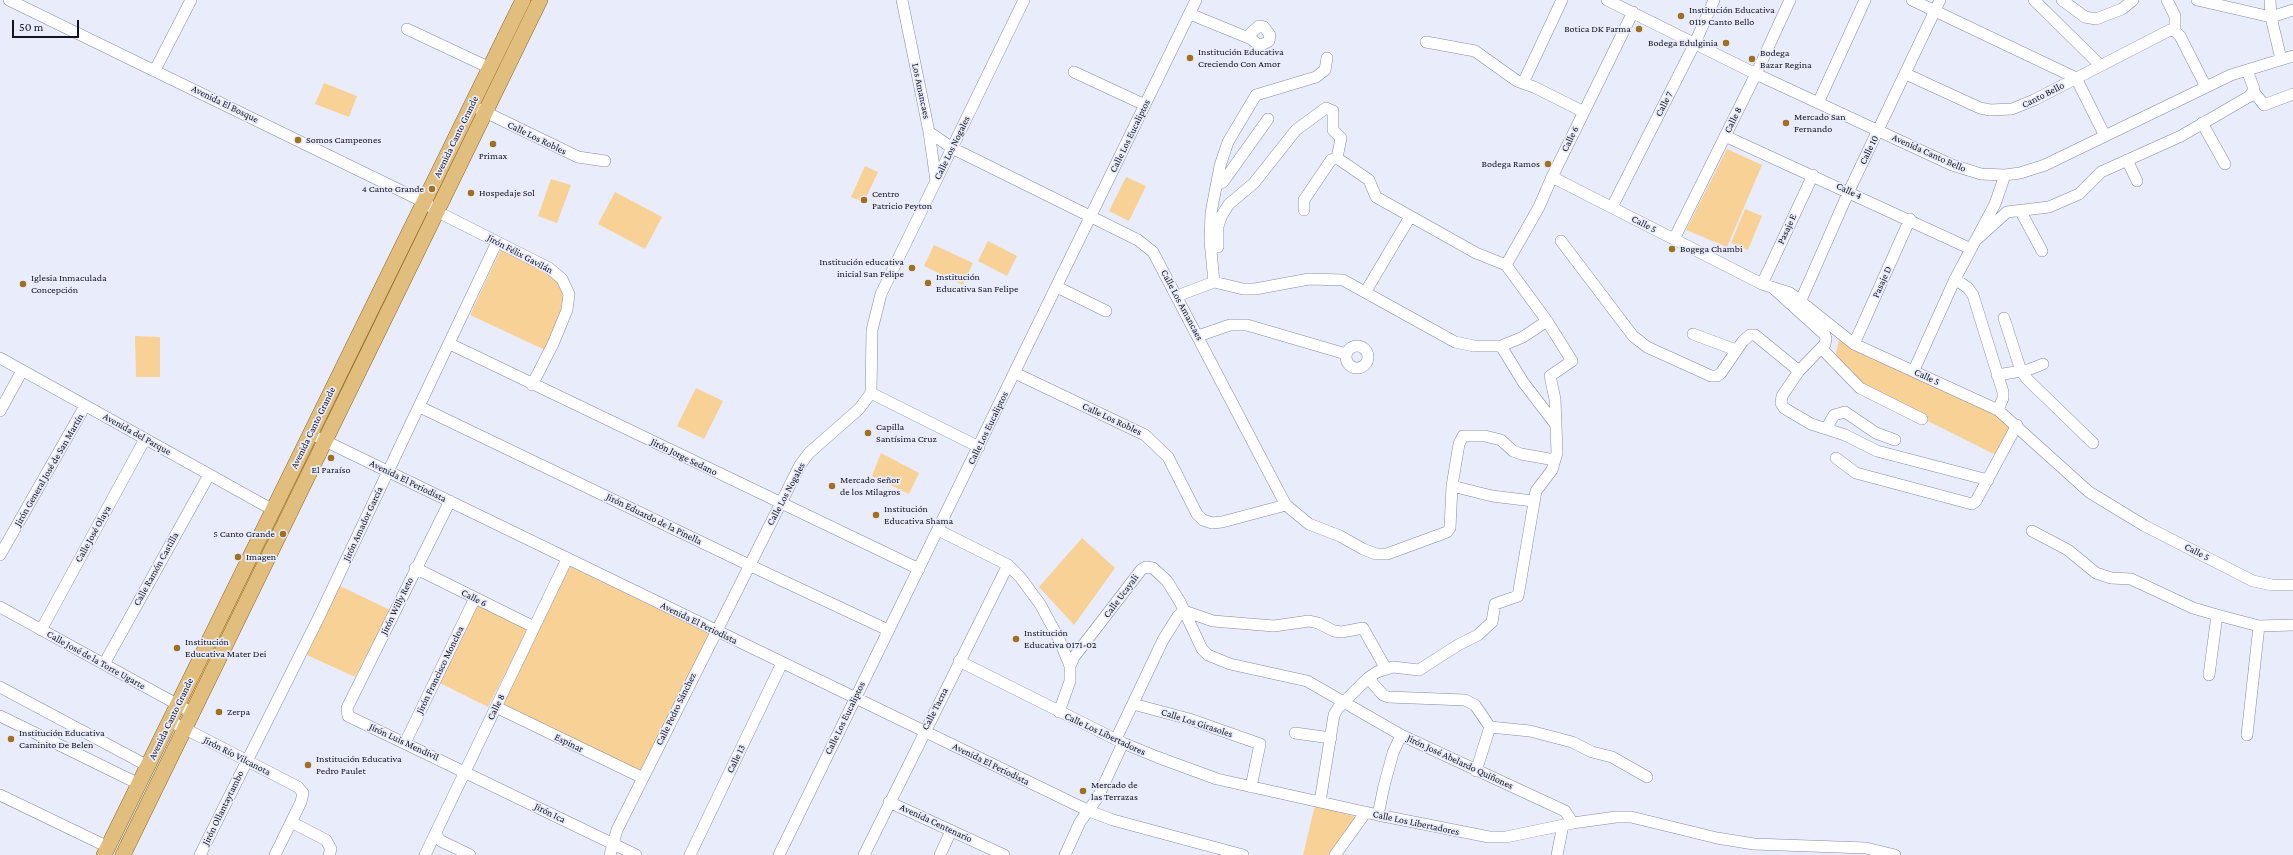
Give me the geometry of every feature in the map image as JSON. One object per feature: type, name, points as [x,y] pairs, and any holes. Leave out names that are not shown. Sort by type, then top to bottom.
[{"type":"main road","name":"Avenida Canto Grande","points":[[106,851],[523,0]]},
{"type":"main road","name":"Avenida Canto Grande","points":[[127,854],[185,729],[540,0]]},
{"type":"street","name":"Avenida El Bosque","points":[[10,0],[424,202],[438,212]]},
{"type":"street","points":[[155,70],[191,0]]},
{"type":"street","name":"Los Amancaes","points":[[902,0],[929,132],[936,182]]},
{"type":"street","name":"Calle Los Nogales","points":[[749,565],[800,465],[809,453],[859,409],[871,393],[871,346],[876,311],[900,254],[1024,0]]},
{"type":"street","name":"Calle Los Eucaliptos","points":[[779,855],[854,698],[979,447],[1196,0]]},
{"type":"street","points":[[1523,83],[1562,0]]},
{"type":"street","name":"Avenida Canto Bello","points":[[1607,0],[1818,103],[1952,165],[1981,174],[2005,175],[2020,173],[2045,165],[2206,87],[2247,70],[2293,56]]},
{"type":"street","name":"Calle 7","points":[[1612,207],[1714,0]]},
{"type":"street","name":"Calle 8","points":[[1674,239],[1756,74],[1790,0]]},
{"type":"street","points":[[1818,103],[1865,0]]},
{"type":"street","points":[[1912,0],[2076,78],[2105,136]]},
{"type":"street","name":"Calle 10","points":[[1801,300],[1849,191],[1940,0]]},
{"type":"street","points":[[2034,0],[2100,65]]},
{"type":"street","points":[[2062,0],[2085,17],[2096,19],[2122,9],[2133,0]]},
{"type":"street","points":[[2167,0],[2175,16],[2175,31],[2180,36],[2206,87]]},
{"type":"street","points":[[2196,0],[2271,17],[2293,10]]},
{"type":"street","points":[[2270,0],[2271,17],[2281,59]]},
{"type":"street","name":"Calle 6","points":[[1506,265],[1539,207],[1552,177],[1633,12]]},
{"type":"street","points":[[1190,14],[1251,39]]},
{"type":"street","points":[[407,29],[490,68]]},
{"type":"street","name":"Canto Bello","points":[[1906,74],[1980,108],[1990,110],[2012,109],[2024,105],[2170,30],[2175,31]]},
{"type":"street","points":[[1426,42],[1475,51],[1486,57],[1511,78],[1534,87],[1584,112]]},
{"type":"street","points":[[1217,282],[1210,227],[1220,166],[1228,142],[1256,95],[1316,77],[1325,70],[1327,58]]},
{"type":"street","points":[[2247,70],[2254,92],[2264,105],[2293,94]]},
{"type":"street","points":[[1074,72],[1145,105]]},
{"type":"street","points":[[1973,244],[2004,214],[2020,210],[2048,207],[2079,194],[2101,172],[2180,136],[2250,96],[2254,92]]},
{"type":"street","name":"Calle Los Robles","points":[[471,105],[578,158],[605,161]]},
{"type":"street","points":[[1217,282],[1218,226],[1222,215],[1230,204],[1254,184],[1296,130],[1326,108],[1333,111],[1333,130],[1341,138],[1338,158]]},
{"type":"street","points":[[1217,185],[1223,182],[1268,119]]},
{"type":"street","points":[[2202,124],[2225,164]]},
{"type":"street","name":"Calle Los Amancaes","points":[[929,132],[952,148],[1146,246],[1158,260],[1286,505],[1309,524],[1340,536],[1363,549],[1376,554],[1387,554],[1447,532],[1450,528],[1452,486]]},
{"type":"street","name":"Calle 4","points":[[1725,136],[1910,220],[1973,244]]},
{"type":"street","points":[[1304,210],[1304,200],[1331,160],[1338,158]]},
{"type":"street","points":[[1320,802],[1334,715],[1344,701],[1368,678],[1386,669],[1398,667],[1419,670],[1426,667],[1488,627],[1492,622],[1496,604],[1498,602],[1518,596],[1533,501],[1536,491],[1552,470],[1555,460],[1555,399],[1550,376],[1572,361],[1547,321],[1506,265],[1476,253],[1376,197],[1368,180],[1338,158]]},
{"type":"street","points":[[2127,160],[2137,181]]},
{"type":"street","name":"Pasaje E","points":[[1767,286],[1813,175]]},
{"type":"street","points":[[1914,370],[1973,244],[1995,204],[2005,175]]},
{"type":"street","name":"Calle 5","points":[[1552,177],[1767,286],[1790,293],[1801,300],[1846,340],[1998,410],[2017,425],[2088,492],[2145,526],[2253,581],[2272,585],[2293,585]]},
{"type":"street","points":[[2020,210],[2030,232],[2042,251]]},
{"type":"street","name":"Jirón Félix Gavilán","points":[[438,212],[549,268],[562,279],[569,294],[567,310],[562,324],[532,385]]},
{"type":"street","points":[[1366,291],[1410,217]]},
{"type":"street","name":"Pasaje D","points":[[1854,344],[1910,220]]},
{"type":"street","points":[[1561,241],[1633,336],[1647,347],[1711,376],[1717,376],[1721,373],[1746,338],[1750,335],[1755,335],[1798,371]]},
{"type":"street","name":"Jirón Amador García","points":[[246,761],[302,652],[450,344],[497,242]]},
{"type":"street","points":[[1177,296],[1217,282],[1244,289],[1255,289],[1309,279],[1327,278],[1343,280],[1366,291],[1455,342],[1474,346],[1501,346],[1522,338],[1547,321]]},
{"type":"street","points":[[1956,279],[1968,288],[1973,295],[2003,398],[1998,410]]},
{"type":"street","points":[[1767,286],[1825,335],[1824,344],[1798,371],[1782,396],[1784,408],[1811,424],[1845,434],[1876,451],[1901,459],[1988,480]]},
{"type":"street","points":[[1056,287],[1106,311]]},
{"type":"street","points":[[2004,318],[2021,371],[2027,379],[2093,443]]},
{"type":"street","points":[[1198,336],[1230,325],[1246,325],[1346,354]]},
{"type":"street","points":[[1693,334],[1736,350]]},
{"type":"street","name":"Jirón Jorge Sedano","points":[[450,344],[532,385],[919,569]]},
{"type":"street","points":[[1501,346],[1523,382],[1556,425]]},
{"type":"street","points":[[1821,348],[1860,388],[1922,420]]},
{"type":"street","name":"Avenida del Parque","points":[[0,358],[273,510]]},
{"type":"street","points":[[1997,375],[2021,371],[2043,364]]},
{"type":"street","points":[[0,411],[22,370]]},
{"type":"street","name":"Calle Los Robles","points":[[1015,373],[1145,435],[1168,457],[1197,514],[1203,520],[1212,523],[1222,522],[1286,505]]},
{"type":"street","points":[[871,393],[979,447]]},
{"type":"street","name":"Jirón General José de San Martín","points":[[0,555],[85,406]]},
{"type":"street","name":"Jirón Eduardo de la Pinella","points":[[420,406],[749,565],[888,630]]},
{"type":"street","points":[[1826,429],[1834,415],[1838,412],[1845,412],[1876,433],[1895,440]]},
{"type":"street","points":[[1836,458],[1856,473],[1972,504],[1976,501],[1988,480],[2017,425]]},
{"type":"street","name":"Avenida El Periodista","points":[[310,434],[1089,811],[1113,820],[1243,855]]},
{"type":"street","points":[[1533,501],[1492,496],[1452,486],[1460,439],[1463,436],[1486,436],[1501,440],[1513,451],[1521,454],[1555,460]]},
{"type":"street","name":"Calle José Olaya","points":[[41,630],[146,439]]},
{"type":"street","name":"Calle Ramón Castilla","points":[[104,664],[209,475]]},
{"type":"street","name":"Jirón Willy Reto","points":[[346,712],[415,568],[450,501]]},
{"type":"street","points":[[938,530],[1008,565],[1020,577],[1040,604],[1059,639],[1070,666]]},
{"type":"street","points":[[2032,531],[2068,550],[2096,573],[2111,578],[2131,579],[2193,608],[2259,626],[2293,625]]},
{"type":"street","name":"Calle 8","points":[[425,855],[436,835],[464,771],[567,559]]},
{"type":"street","name":"Calle Pedro Sánchez","points":[[610,855],[615,845],[618,830],[715,630],[749,565]]},
{"type":"street","name":"Calle Tacna","points":[[864,855],[1008,565]]},
{"type":"street","name":"Calle Ucayali","points":[[1059,712],[1070,681],[1070,666],[1080,649],[1141,570],[1146,567]]},
{"type":"street","name":"Jirón José Abelardo Quiñones","points":[[1146,567],[1153,568],[1167,581],[1184,611],[1202,649],[1208,655],[1230,664],[1307,681],[1402,735],[1476,771],[1565,811],[1568,824]]},
{"type":"street","name":"Calle 6","points":[[415,568],[534,627]]},
{"type":"street","name":"Jirón Francisco Moncloa","points":[[405,743],[475,598]]},
{"type":"street","name":"Calle José de la Torre Ugarte","points":[[0,607],[193,713]]},
{"type":"street","points":[[1065,855],[1080,822],[1098,797],[1133,704],[1163,640],[1178,616],[1184,611],[1187,610],[1199,617],[1213,621],[1274,626],[1309,621],[1318,622],[1334,631],[1342,632],[1363,628],[1386,669]]},
{"type":"street","points":[[2209,675],[2217,615]]},
{"type":"street","points":[[2247,735],[2259,626]]},
{"type":"street","name":"Calle Los Libertadores","points":[[959,661],[1120,741],[1217,778],[1378,815],[1489,837],[1506,837],[1568,824],[1616,817],[1631,817],[1717,838],[1754,844],[1866,848],[1895,855]]},
{"type":"street","name":"Calle 13","points":[[690,855],[782,663]]},
{"type":"street","points":[[1368,678],[1383,695],[1388,697],[1470,701],[1490,727],[1523,730],[1572,742],[1592,752],[1612,757],[1631,770],[1647,777]]},
{"type":"street","points":[[0,687],[148,766]]},
{"type":"street","name":"Calle Los Girasoles","points":[[1133,704],[1189,719],[1260,744],[1251,787]]},
{"type":"street","name":"Espinar","points":[[496,707],[643,778]]},
{"type":"street","name":"Jirón Luis Mendivil","points":[[346,712],[348,716],[464,771]]},
{"type":"street","points":[[0,716],[139,784]]},
{"type":"street","name":"Jirón Río Vilcanota","points":[[170,721],[298,787],[303,793],[301,802],[291,822]]},
{"type":"street","points":[[1476,771],[1490,727]]},
{"type":"street","points":[[1295,733],[1330,738]]},
{"type":"street","points":[[1378,815],[1388,773],[1402,735]]},
{"type":"street","name":"Jirón Ollantaytambo","points":[[200,855],[246,761]]},
{"type":"street","name":"Jirón Ica","points":[[464,771],[636,855]]},
{"type":"street","points":[[0,795],[106,851]]},
{"type":"street","name":"Avenida Centenario","points":[[890,802],[1004,855]]},
{"type":"street","points":[[1335,855],[1366,812]]},
{"type":"street","points":[[275,855],[291,822],[326,840],[331,849],[329,855]]},
{"type":"street","points":[[1558,855],[1568,824]]},
{"type":"street","points":[[940,855],[952,831]]},
{"type":"street","points":[[436,835],[441,841],[470,855]]},
{"type":"shaded area","points":[[324,83],[357,96],[349,117],[315,104]]},
{"type":"shaded area","points":[[1727,149],[1762,165],[1727,247],[1686,230]]},
{"type":"shaded area","points":[[865,166],[878,172],[864,202],[851,197]]},
{"type":"shaded area","points":[[1126,177],[1146,186],[1129,221],[1109,211]]},
{"type":"shaded area","points":[[551,179],[571,185],[557,223],[538,216]]},
{"type":"shaded area","points":[[615,192],[662,217],[645,249],[598,224]]},
{"type":"shaded area","points":[[1745,209],[1762,216],[1748,250],[1731,243]]},
{"type":"shaded area","points":[[988,241],[1017,256],[1007,276],[978,261]]},
{"type":"shaded area","points":[[934,245],[973,263],[963,285],[924,266]]},
{"type":"shaded area","points":[[501,249],[545,270],[558,283],[562,290],[564,309],[545,350],[470,315]]},
{"type":"shaded area","points":[[135,336],[160,337],[160,377],[136,377]]},
{"type":"shaded area","points":[[1839,340],[1998,414],[2012,429],[1996,455],[1864,389],[1835,358]]},
{"type":"shaded area","points":[[696,388],[723,401],[704,439],[677,426]]},
{"type":"shaded area","points":[[313,444],[317,447],[192,706],[185,705]]},
{"type":"shaded area","points":[[881,453],[919,473],[909,494],[872,476]]},
{"type":"shaded area","points":[[1082,538],[1115,568],[1074,625],[1039,587]]},
{"type":"shaded area","points":[[569,566],[710,634],[642,772],[501,704]]},
{"type":"shaded area","points":[[340,586],[390,610],[355,677],[307,655]]},
{"type":"shaded area","points":[[478,604],[528,629],[488,707],[440,683]]},
{"type":"shaded area","points":[[1315,805],[1356,817],[1328,855],[1303,855]]},
{"type":"place","name":"Institución Educativa 0119 Canto Bello","points":[[1681,16]]},
{"type":"place","name":"Botica DK Farma","points":[[1639,29]]},
{"type":"place","name":"Bodega Edulginia","points":[[1726,43]]},
{"type":"place","name":"Institución Educativa Creciendo Con Amor","points":[[1190,58]]},
{"type":"place","name":"Bodega Bazar Regina","points":[[1752,59]]},
{"type":"place","name":"Mercado San Fernando","points":[[1786,123]]},
{"type":"place","name":"Somos Campeones","points":[[298,140]]},
{"type":"place","name":"Primax","points":[[493,144]]},
{"type":"place","name":"Bodega Ramos","points":[[1548,164]]},
{"type":"place","name":"4 Canto Grande","points":[[432,189]]},
{"type":"place","name":"Hospedaje Sol","points":[[471,193]]},
{"type":"place","name":"Centro Patricio Peyton","points":[[864,200]]},
{"type":"place","name":"Bogega Chambi","points":[[1672,249]]},
{"type":"place","name":"Institución educativa inicial San Felipe","points":[[912,268]]},
{"type":"place","name":"Institución Educativa San Felipe","points":[[928,283]]},
{"type":"place","name":"Iglesia Inmaculada Concepción","points":[[23,284]]},
{"type":"place","name":"Capilla Santísima Cruz","points":[[868,433]]},
{"type":"place","name":"El Paraíso","points":[[331,458]]},
{"type":"place","name":"Mercado Señor de los Milagros","points":[[832,486]]},
{"type":"place","name":"Institución Educativa Shama","points":[[876,515]]},
{"type":"place","name":"5 Canto Grande","points":[[283,534]]},
{"type":"place","name":"Imagen","points":[[238,557]]},
{"type":"place","name":"Institución Educativa 0171-02","points":[[1016,639]]},
{"type":"place","name":"Institución Educativa Mater Dei","points":[[177,648]]},
{"type":"place","name":"Zerpa","points":[[219,712]]},
{"type":"place","name":"Institución Educativa Caminito De Belen","points":[[11,739]]},
{"type":"place","name":"Institución Educativa Pedro Paulet","points":[[308,765]]},
{"type":"place","name":"Mercado de las Terrazas","points":[[1083,791]]}]
